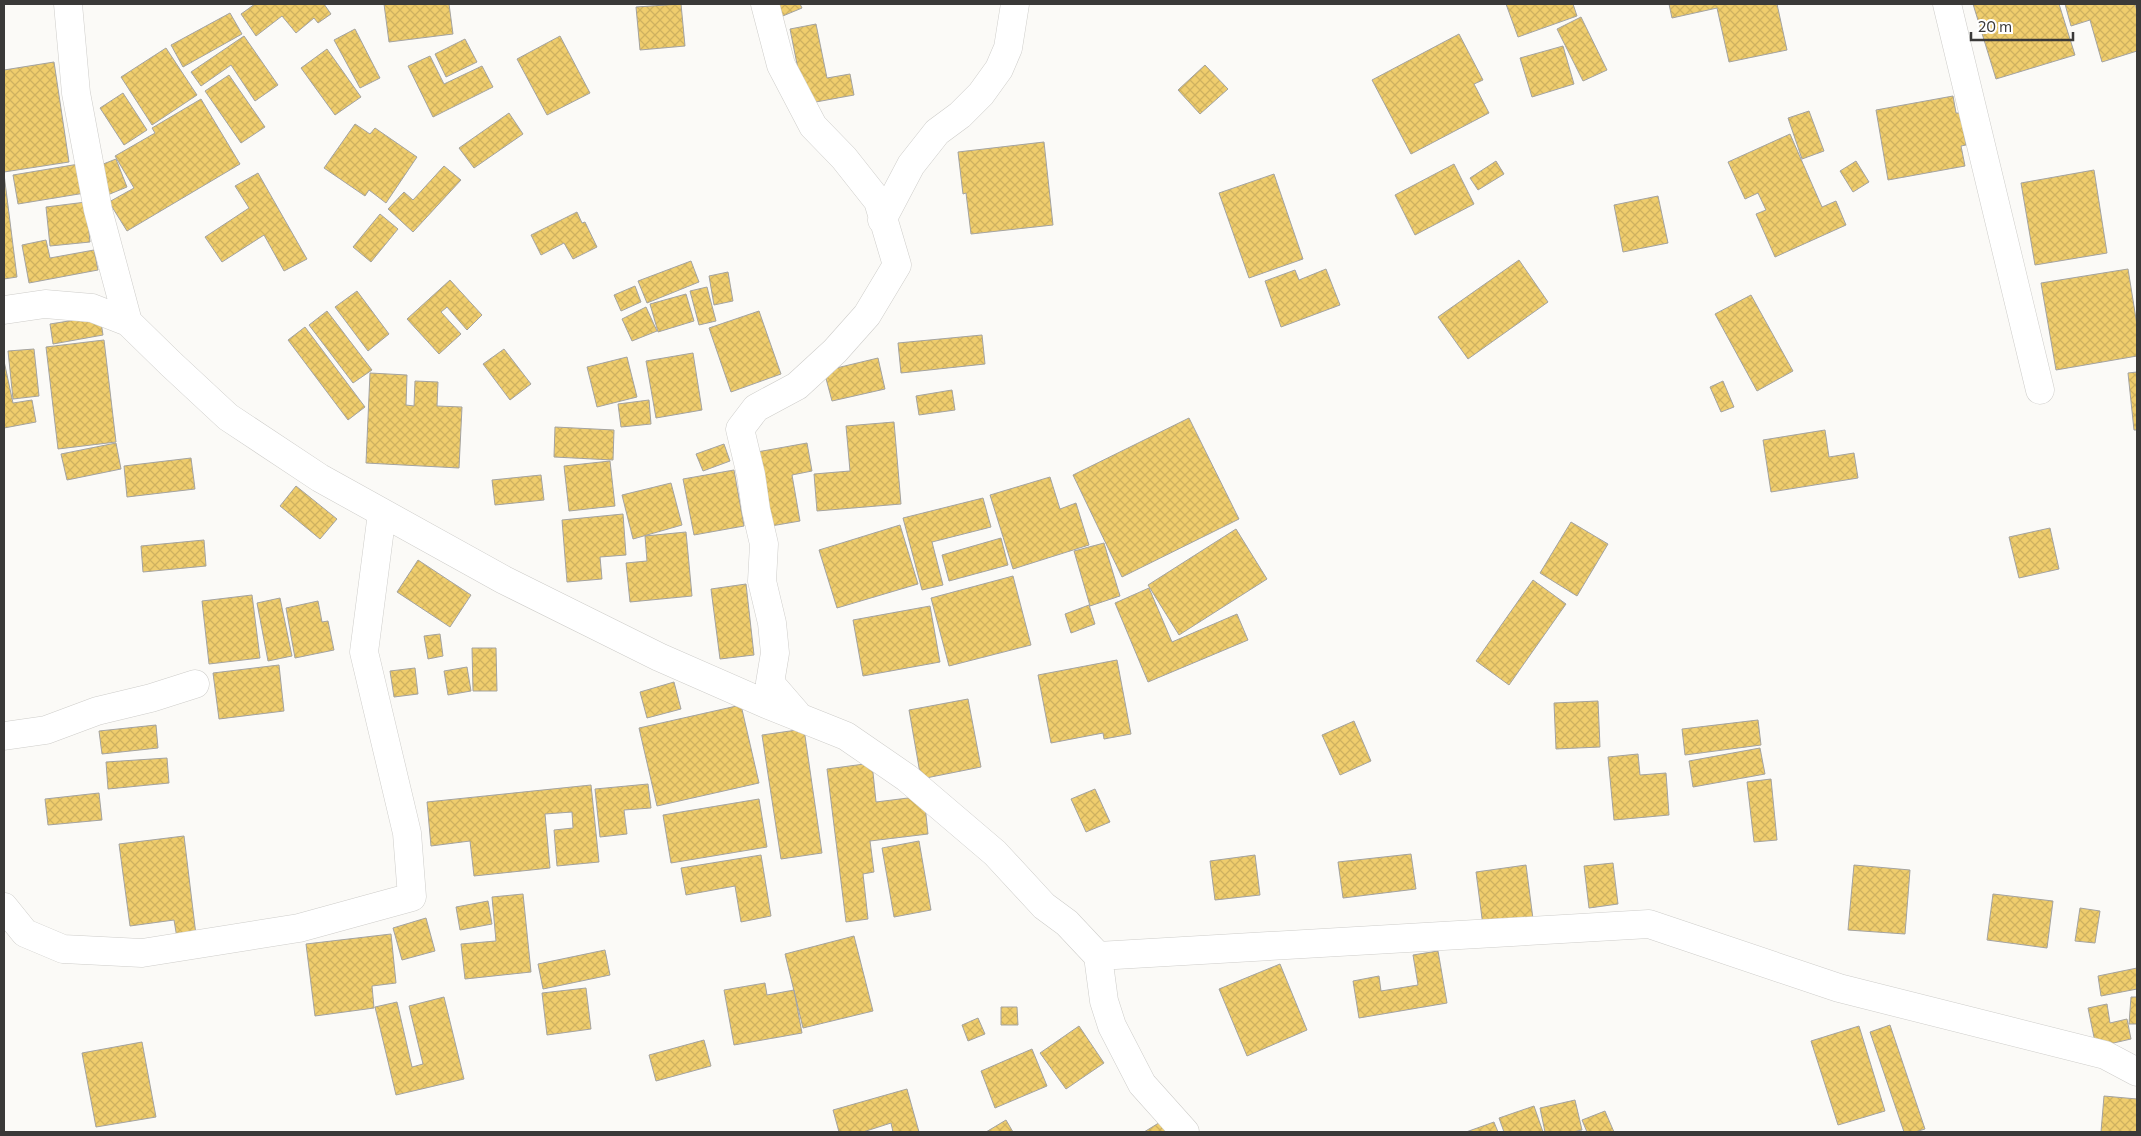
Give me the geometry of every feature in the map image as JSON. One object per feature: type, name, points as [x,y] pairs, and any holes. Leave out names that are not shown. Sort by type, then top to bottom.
[{"type":"street","points":[[68,4],[76,93],[98,210],[128,322]]},
{"type":"street","points":[[765,4],[782,65],[813,126],[844,158],[878,202],[897,264],[867,315],[835,351],[797,386],[756,408],[740,429],[752,475],[756,510],[764,544],[762,581],[772,623],[775,653],[770,683],[802,719]]},
{"type":"street","points":[[882,220],[911,164],[937,132],[960,115],[981,94],[999,69],[1008,48],[1016,4]]},
{"type":"street","points":[[1947,4],[2040,390]]},
{"type":"street","points":[[4,310],[45,304],[92,308],[128,322],[170,364],[228,417],[320,478],[504,580],[659,657],[846,736],[907,778],[995,853],[1044,906],[1068,924],[1098,956],[1104,1001],[1112,1026],[1142,1084],[1185,1132]]},
{"type":"street","points":[[4,907],[25,933],[63,949],[142,953],[299,928],[412,896],[407,833],[364,652],[382,512]]},
{"type":"street","points":[[4,736],[46,730],[97,711],[151,698],[195,684]]},
{"type":"street","points":[[1098,956],[1649,924],[1839,988],[2105,1055],[2137,1072]]},
{"type":"building","points":[[255,4],[324,4],[331,14],[318,23],[314,18],[296,33],[282,16],[256,36],[241,14]]},
{"type":"building","points":[[384,4],[449,4],[453,34],[389,42]]},
{"type":"building","points":[[681,4],[685,46],[640,50],[636,7]]},
{"type":"building","points":[[773,4],[800,4],[802,8],[778,18]]},
{"type":"building","points":[[1506,4],[1573,4],[1577,16],[1518,37]]},
{"type":"building","points":[[1669,4],[1777,4],[1787,50],[1729,62],[1717,8],[1672,18]]},
{"type":"building","points":[[1973,4],[2059,4],[2075,55],[1996,79]]},
{"type":"building","points":[[2065,4],[2135,4],[2137,11],[2137,51],[2102,62],[2090,20],[2071,26]]},
{"type":"building","points":[[230,13],[242,34],[183,67],[171,45]]},
{"type":"building","points":[[1581,17],[1607,70],[1583,81],[1557,29]]},
{"type":"building","points":[[816,24],[827,78],[850,74],[854,95],[805,104],[790,29]]},
{"type":"building","points":[[355,29],[380,78],[360,88],[334,40]]},
{"type":"building","points":[[1459,34],[1483,80],[1474,84],[1489,113],[1411,154],[1372,80]]},
{"type":"building","points":[[244,36],[278,85],[255,101],[231,65],[201,86],[191,72]]},
{"type":"building","points":[[560,36],[590,93],[547,115],[517,59]]},
{"type":"building","points":[[465,39],[477,62],[446,77],[435,54]]},
{"type":"building","points":[[1563,46],[1574,84],[1532,97],[1520,58]]},
{"type":"building","points":[[166,48],[197,95],[152,125],[121,77]]},
{"type":"building","points":[[327,49],[361,97],[335,115],[301,68]]},
{"type":"building","points":[[430,56],[444,84],[482,66],[493,87],[433,117],[408,66]]},
{"type":"building","points":[[54,62],[69,162],[4,172],[4,70]]},
{"type":"building","points":[[1205,65],[1228,89],[1200,114],[1178,90]]},
{"type":"building","points":[[229,75],[265,127],[241,143],[205,91]]},
{"type":"building","points":[[123,93],[147,130],[124,145],[100,108]]},
{"type":"building","points":[[1953,96],[1956,113],[1960,113],[1966,145],[1961,146],[1965,166],[1888,180],[1876,110]]},
{"type":"building","points":[[201,99],[240,164],[127,231],[109,202],[134,188],[115,156],[155,133],[152,128]]},
{"type":"building","points":[[1809,111],[1824,151],[1802,159],[1788,118]]},
{"type":"building","points":[[509,113],[523,134],[474,168],[459,148]]},
{"type":"building","points":[[355,124],[370,134],[375,128],[417,157],[386,203],[369,190],[365,196],[324,168]]},
{"type":"building","points":[[1790,134],[1822,207],[1836,201],[1846,225],[1775,257],[1756,214],[1766,210],[1758,193],[1745,199],[1728,162]]},
{"type":"building","points":[[1044,142],[1053,225],[971,234],[966,193],[963,194],[958,152]]},
{"type":"building","points":[[116,159],[127,187],[105,196],[93,168]]},
{"type":"building","points":[[1496,161],[1504,174],[1478,190],[1470,178]]},
{"type":"building","points":[[1856,161],[1869,182],[1853,192],[1840,171]]},
{"type":"building","points":[[79,164],[85,193],[18,204],[13,175]]},
{"type":"building","points":[[1454,164],[1474,204],[1415,235],[1395,195]]},
{"type":"building","points":[[444,166],[461,180],[413,232],[388,209],[404,192],[413,200]]},
{"type":"building","points":[[2094,170],[2107,253],[2035,265],[2021,183]]},
{"type":"building","points":[[258,173],[307,259],[284,271],[264,235],[222,262],[205,237],[249,208],[235,186]]},
{"type":"building","points":[[4,174],[17,277],[4,279]]},
{"type":"building","points":[[1274,174],[1303,259],[1249,278],[1219,193]]},
{"type":"building","points":[[1658,196],[1668,243],[1623,252],[1614,205]]},
{"type":"building","points":[[86,202],[90,242],[50,246],[46,207]]},
{"type":"building","points":[[577,212],[582,223],[585,222],[597,247],[573,259],[564,243],[541,255],[531,235]]},
{"type":"building","points":[[380,214],[398,229],[371,262],[353,247]]},
{"type":"building","points":[[46,240],[50,258],[94,250],[98,270],[29,283],[22,245]]},
{"type":"building","points":[[1519,260],[1548,302],[1468,359],[1438,317]]},
{"type":"building","points":[[691,261],[699,282],[647,303],[638,281]]},
{"type":"building","points":[[1326,269],[1340,305],[1281,327],[1265,281],[1295,270],[1299,280]]},
{"type":"building","points":[[2128,269],[2137,325],[2137,356],[2056,370],[2041,283]]},
{"type":"building","points":[[728,272],[733,301],[714,305],[709,276]]},
{"type":"building","points":[[450,280],[482,315],[467,330],[447,307],[441,312],[461,334],[439,354],[407,319]]},
{"type":"building","points":[[635,286],[641,302],[621,311],[614,295]]},
{"type":"building","points":[[707,287],[716,321],[699,325],[690,291]]},
{"type":"building","points":[[357,291],[389,334],[368,351],[335,307]]},
{"type":"building","points":[[686,294],[694,321],[658,332],[650,304]]},
{"type":"building","points":[[1751,295],[1793,371],[1757,391],[1715,314]]},
{"type":"building","points":[[646,307],[657,331],[632,341],[622,319]]},
{"type":"building","points":[[327,311],[372,370],[353,383],[309,325]]},
{"type":"building","points":[[759,311],[781,374],[731,392],[709,328]]},
{"type":"building","points":[[100,316],[103,335],[53,344],[50,324]]},
{"type":"building","points":[[305,327],[365,407],[348,420],[288,340]]},
{"type":"building","points":[[982,335],[985,364],[901,373],[898,343]]},
{"type":"building","points":[[104,340],[116,442],[58,449],[46,347]]},
{"type":"building","points":[[34,349],[39,396],[13,399],[8,351]]},
{"type":"building","points":[[504,349],[531,384],[510,400],[483,364]]},
{"type":"building","points":[[693,353],[702,410],[656,418],[646,361]]},
{"type":"building","points":[[627,357],[637,397],[597,407],[587,367]]},
{"type":"building","points":[[878,358],[885,389],[832,401],[824,371]]},
{"type":"building","points":[[4,361],[13,403],[32,400],[36,422],[4,428]]},
{"type":"building","points":[[2137,372],[2137,430],[2134,430],[2128,373]]},
{"type":"building","points":[[370,373],[407,375],[406,405],[414,406],[415,381],[438,382],[437,406],[462,407],[459,468],[366,463]]},
{"type":"building","points":[[1723,381],[1734,407],[1721,412],[1710,387]]},
{"type":"building","points":[[952,390],[955,410],[919,415],[916,396]]},
{"type":"building","points":[[649,400],[651,424],[621,427],[618,404]]},
{"type":"building","points":[[1189,418],[1239,519],[1122,577],[1073,475]]},
{"type":"building","points":[[894,422],[901,504],[817,511],[814,474],[850,471],[846,426]]},
{"type":"building","points":[[555,427],[614,430],[613,460],[554,457]]},
{"type":"building","points":[[1825,430],[1829,457],[1854,453],[1858,478],[1771,492],[1763,440]]},
{"type":"building","points":[[116,443],[121,469],[67,480],[61,454]]},
{"type":"building","points":[[807,443],[812,471],[792,475],[800,521],[771,526],[757,452]]},
{"type":"building","points":[[724,444],[730,461],[703,471],[696,454]]},
{"type":"building","points":[[191,458],[195,489],[127,497],[124,466]]},
{"type":"building","points":[[610,461],[615,506],[569,511],[564,466]]},
{"type":"building","points":[[734,470],[744,526],[694,535],[683,479]]},
{"type":"building","points":[[541,475],[544,500],[495,505],[492,480]]},
{"type":"building","points":[[1050,477],[1060,509],[1076,503],[1089,545],[1013,569],[990,495]]},
{"type":"building","points":[[671,483],[682,525],[633,539],[622,495]]},
{"type":"building","points":[[296,486],[337,519],[320,539],[280,506]]},
{"type":"building","points":[[983,498],[991,527],[932,542],[943,585],[922,590],[903,518]]},
{"type":"building","points":[[623,514],[626,555],[600,557],[602,579],[567,582],[562,520]]},
{"type":"building","points":[[1571,522],[1608,544],[1577,596],[1540,573]]},
{"type":"building","points":[[900,525],[918,584],[837,608],[819,550]]},
{"type":"building","points":[[2050,528],[2059,569],[2019,578],[2009,537]]},
{"type":"building","points":[[1236,529],[1267,579],[1179,635],[1148,585]]},
{"type":"building","points":[[686,532],[692,596],[630,602],[626,563],[647,561],[645,536]]},
{"type":"building","points":[[1001,538],[1008,565],[949,581],[942,555]]},
{"type":"building","points":[[204,540],[206,566],[143,572],[141,546]]},
{"type":"building","points":[[1104,543],[1120,596],[1090,606],[1074,551]]},
{"type":"building","points":[[418,560],[471,595],[450,627],[397,592]]},
{"type":"building","points":[[1013,576],[1031,645],[949,666],[931,598]]},
{"type":"building","points":[[1533,580],[1566,604],[1509,685],[1476,661]]},
{"type":"building","points":[[746,584],[754,655],[720,659],[711,589]]},
{"type":"building","points":[[1149,588],[1172,642],[1237,614],[1248,640],[1148,682],[1115,603]]},
{"type":"building","points":[[252,595],[260,658],[209,664],[202,601]]},
{"type":"building","points":[[280,598],[292,656],[268,661],[257,603]]},
{"type":"building","points":[[318,601],[322,622],[328,621],[334,650],[295,658],[286,608]]},
{"type":"building","points":[[1089,605],[1095,624],[1071,633],[1065,614]]},
{"type":"building","points":[[930,606],[940,662],[863,676],[853,620]]},
{"type":"building","points":[[440,634],[443,656],[428,659],[424,636]]},
{"type":"building","points":[[472,648],[496,648],[497,691],[473,691]]},
{"type":"building","points":[[1117,660],[1131,734],[1104,739],[1103,733],[1051,743],[1038,675]]},
{"type":"building","points":[[279,665],[284,711],[219,719],[213,673]]},
{"type":"building","points":[[467,667],[471,691],[448,695],[444,671]]},
{"type":"building","points":[[415,668],[418,694],[394,697],[390,671]]},
{"type":"building","points":[[674,682],[681,709],[647,718],[640,692]]},
{"type":"building","points":[[968,699],[981,767],[921,779],[909,710]]},
{"type":"building","points":[[1598,701],[1600,747],[1556,749],[1554,703]]},
{"type":"building","points":[[741,705],[759,783],[657,806],[639,728]]},
{"type":"building","points":[[1758,720],[1761,745],[1685,755],[1682,729]]},
{"type":"building","points":[[1354,721],[1371,761],[1340,775],[1322,735]]},
{"type":"building","points":[[156,725],[158,748],[102,754],[99,731]]},
{"type":"building","points":[[804,729],[822,853],[781,859],[762,735]]},
{"type":"building","points":[[1760,748],[1765,774],[1693,787],[1689,761]]},
{"type":"building","points":[[1638,754],[1640,775],[1666,773],[1669,815],[1614,820],[1608,757]]},
{"type":"building","points":[[167,758],[169,783],[108,789],[106,762]]},
{"type":"building","points":[[872,763],[876,802],[924,796],[928,834],[870,841],[874,872],[863,874],[868,919],[846,922],[827,769]]},
{"type":"building","points":[[1771,779],[1777,840],[1754,842],[1747,782]]},
{"type":"building","points":[[648,784],[651,808],[624,810],[627,834],[600,837],[595,789]]},
{"type":"building","points":[[591,785],[599,862],[557,866],[554,830],[573,828],[572,812],[545,814],[550,868],[474,876],[470,841],[431,846],[427,802]]},
{"type":"building","points":[[1095,789],[1110,822],[1086,832],[1071,799]]},
{"type":"building","points":[[99,793],[102,820],[48,825],[45,799]]},
{"type":"building","points":[[759,799],[767,847],[671,863],[663,815]]},
{"type":"building","points":[[184,836],[196,935],[177,938],[174,920],[130,926],[119,844]]},
{"type":"building","points":[[919,841],[931,910],[894,917],[882,848]]},
{"type":"building","points":[[1411,854],[1416,889],[1343,898],[1338,862]]},
{"type":"building","points":[[761,855],[771,916],[741,922],[735,886],[686,895],[681,868]]},
{"type":"building","points":[[1255,855],[1260,895],[1215,900],[1210,861]]},
{"type":"building","points":[[1613,863],[1618,904],[1589,908],[1584,866]]},
{"type":"building","points":[[1526,865],[1533,919],[1483,926],[1476,872]]},
{"type":"building","points":[[1854,865],[1910,870],[1905,934],[1848,930]]},
{"type":"building","points":[[523,894],[531,972],[465,979],[461,944],[496,941],[492,897]]},
{"type":"building","points":[[1993,894],[2053,901],[2047,948],[1987,940]]},
{"type":"building","points":[[488,901],[492,924],[460,930],[456,907]]},
{"type":"building","points":[[2080,908],[2100,911],[2095,943],[2075,941]]},
{"type":"building","points":[[426,918],[435,951],[402,960],[393,928]]},
{"type":"building","points":[[391,934],[396,983],[372,986],[374,1008],[315,1016],[306,944]]},
{"type":"building","points":[[854,936],[873,1011],[803,1028],[785,954]]},
{"type":"building","points":[[605,950],[610,975],[543,989],[538,964]]},
{"type":"building","points":[[1438,951],[1447,1003],[1359,1018],[1353,981],[1379,976],[1381,991],[1418,985],[1413,955]]},
{"type":"building","points":[[1280,964],[1307,1030],[1247,1056],[1219,989]]},
{"type":"building","points":[[2137,968],[2137,989],[2101,996],[2098,976]]},
{"type":"building","points":[[765,983],[767,995],[794,990],[802,1033],[734,1045],[724,990]]},
{"type":"building","points":[[586,988],[591,1029],[547,1035],[542,993]]},
{"type":"building","points":[[444,997],[464,1079],[396,1095],[375,1007],[397,1002],[412,1067],[423,1064],[409,1006]]},
{"type":"building","points":[[2131,997],[2137,997],[2137,1024],[2129,1024]]},
{"type":"building","points":[[2107,1004],[2110,1023],[2127,1019],[2131,1039],[2096,1047],[2088,1008]]},
{"type":"building","points":[[1001,1007],[1017,1007],[1018,1025],[1001,1025]]},
{"type":"building","points":[[978,1018],[985,1034],[968,1041],[962,1025]]},
{"type":"building","points":[[1890,1025],[1925,1129],[1915,1132],[1904,1132],[1870,1032]]},
{"type":"building","points":[[1079,1026],[1104,1063],[1066,1089],[1040,1053]]},
{"type":"building","points":[[1859,1026],[1885,1111],[1838,1125],[1811,1041]]},
{"type":"building","points":[[704,1040],[711,1066],[656,1081],[649,1055]]},
{"type":"building","points":[[142,1042],[156,1117],[96,1127],[82,1053]]},
{"type":"building","points":[[1032,1049],[1047,1086],[995,1108],[981,1071]]},
{"type":"building","points":[[907,1089],[919,1132],[893,1132],[891,1123],[863,1132],[839,1132],[833,1110]]},
{"type":"building","points":[[2104,1096],[2137,1099],[2137,1132],[2101,1132]]},
{"type":"building","points":[[1575,1100],[1582,1130],[1573,1132],[1545,1132],[1540,1108]]},
{"type":"building","points":[[1534,1106],[1543,1132],[1504,1132],[1499,1118]]},
{"type":"building","points":[[1605,1111],[1614,1132],[1587,1132],[1582,1120]]},
{"type":"building","points":[[1006,1120],[1013,1132],[986,1132]]},
{"type":"building","points":[[1162,1121],[1169,1132],[1144,1132]]},
{"type":"building","points":[[1494,1122],[1498,1132],[1466,1132]]}]
